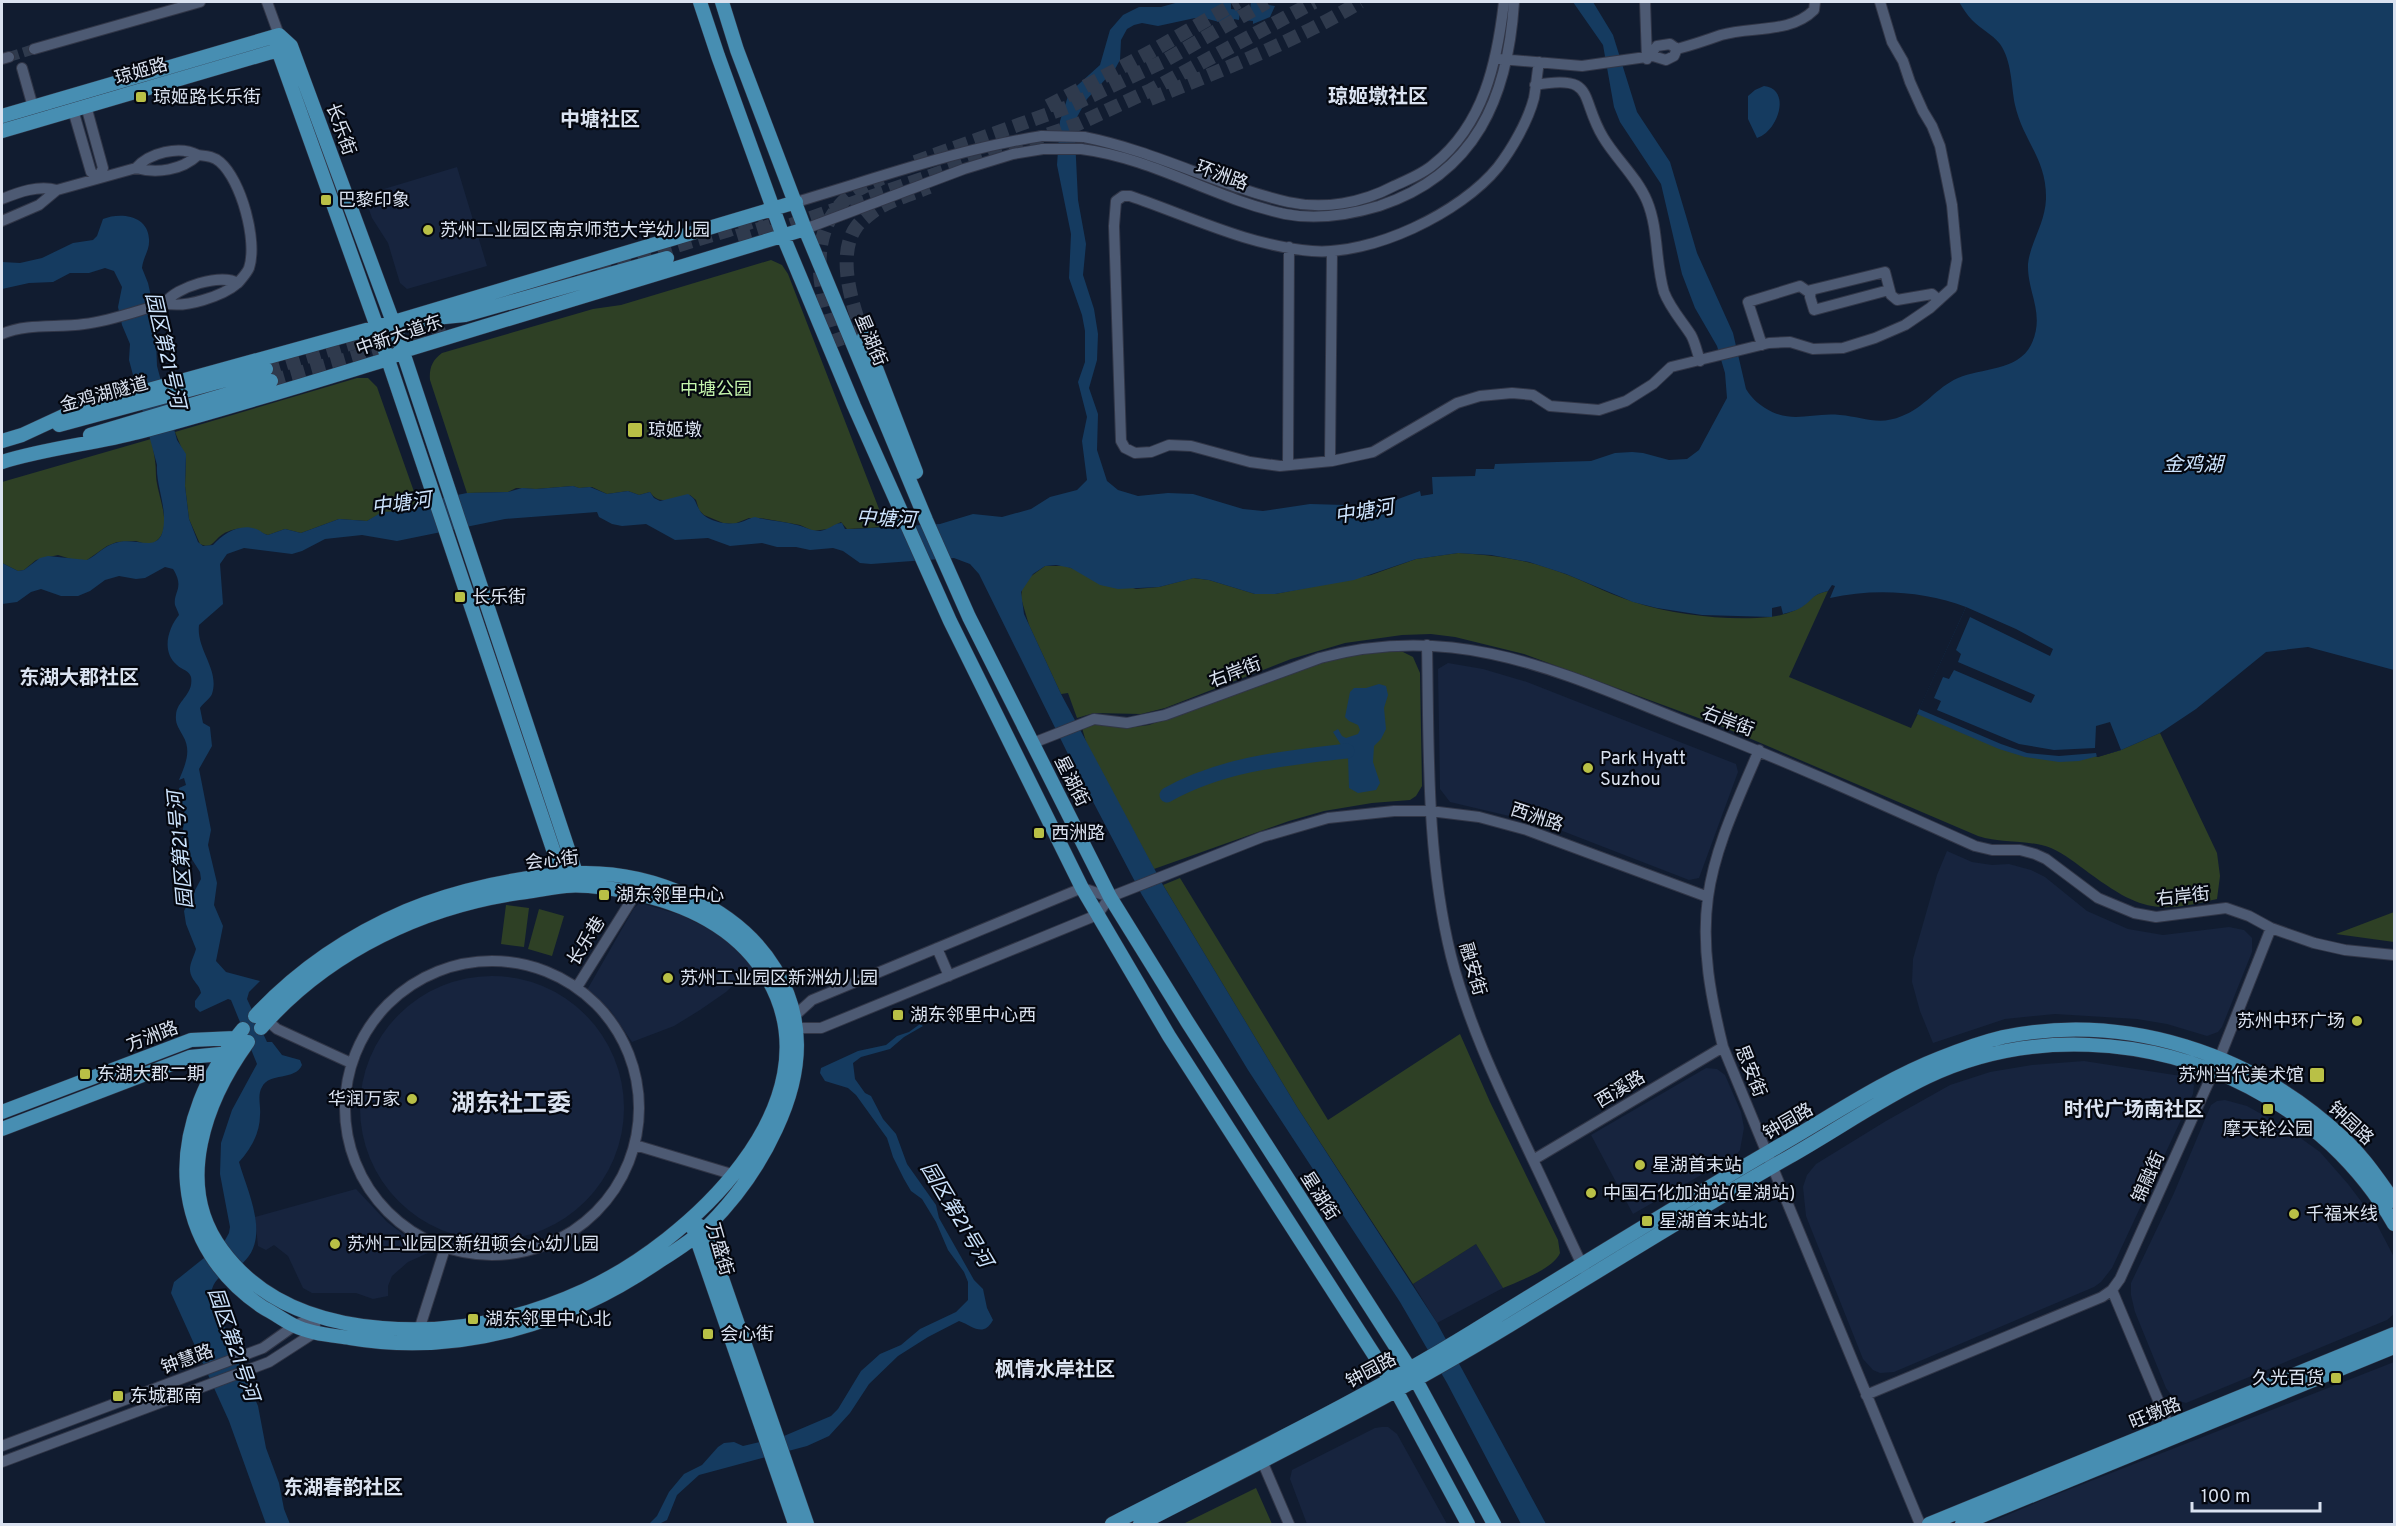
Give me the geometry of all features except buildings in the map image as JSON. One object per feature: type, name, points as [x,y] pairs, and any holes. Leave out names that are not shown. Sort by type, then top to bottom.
[{"type":"main road","points":[[700,2],[772,209],[905,519],[950,621],[1082,888],[1169,1036],[1394,1386],[1468,1524]]},
{"type":"main road","name":"星湖街","points":[[722,2],[737,50],[805,229],[925,516],[969,617],[1110,897],[1194,1033],[1414,1375],[1494,1524]]},
{"type":"main road","name":"长乐街","points":[[279,35],[403,351],[463,534],[569,878]]},
{"type":"main road","name":"琼姬路","points":[[2,116],[279,35]]},
{"type":"main road","name":"长乐街","points":[[284,48],[448,537],[569,878]]},
{"type":"main road","name":"琼姬路","points":[[2,131],[284,48]]},
{"type":"main road","name":"中新大道东","points":[[2,441],[22,435],[76,410],[377,327],[796,202]]},
{"type":"main road","name":"中新大道东","points":[[2,462],[36,451],[88,445],[142,431],[388,360],[403,351],[805,229]]},
{"type":"main road","points":[[393,322],[465,315],[667,258]]},
{"type":"main road","points":[[864,337],[922,488],[925,516]]},
{"type":"main road","points":[[838,347],[874,432],[905,519]]},
{"type":"main road","name":"金鸡湖隧道","points":[[22,435],[268,375],[36,451]]},
{"type":"main road","name":"会心街","points":[[231,1272],[286,1305],[316,1316],[443,1343],[506,1332],[569,1311],[630,1281],[700,1232],[776,1130],[790,1094],[798,1060],[785,987],[772,963],[739,927],[721,913],[701,902],[668,889],[637,887],[612,889],[569,878],[510,882],[463,892],[393,917],[321,959],[286,986],[261,1019]]},
{"type":"main road","name":"钟园路","points":[[1458,1349],[1588,1278],[1911,1071],[1954,1053],[2001,1038],[2066,1031],[2128,1034],[2202,1050],[2220,1057],[2277,1087],[2313,1112],[2356,1151],[2394,1201]]},
{"type":"main road","name":"方洲路","points":[[2,1112],[190,1040],[242,1040]]},
{"type":"main road","name":"会心街","points":[[242,1040],[223,1054],[199,1106],[187,1161],[190,1208],[197,1230],[256,1302],[294,1326],[314,1333],[368,1341],[419,1337],[503,1318],[565,1298],[624,1269],[662,1243],[741,1177]]},
{"type":"main road","name":"会心街","points":[[213,1248],[201,1197],[199,1152],[208,1113],[242,1040]]},
{"type":"main road","name":"钟园路","points":[[1140,1524],[1262,1461],[1432,1365],[1581,1265],[1771,1159],[1930,1076],[1995,1054],[2040,1047],[2101,1045],[2153,1053],[2214,1071],[2274,1100],[2322,1136],[2368,1185],[2394,1224]]},
{"type":"main road","name":"方洲路","points":[[2,1129],[190,1057],[223,1054]]},
{"type":"main road","name":"万盛街","points":[[691,1220],[700,1232],[771,1437],[807,1524]]},
{"type":"main road","name":"旺墩路","points":[[1962,1524],[2394,1334]]},
{"type":"main road","name":"旺墩路","points":[[1929,1524],[2394,1347]]},
{"type":"main road","name":"钟园路","points":[[1112,1524],[1394,1386]]},
{"type":"main road","name":"万盛街","points":[[778,1455],[795,1524]]},
{"type":"street","points":[[34,49],[200,2]]},
{"type":"street","name":"长乐街","points":[[267,2],[279,35]]},
{"type":"street","name":"环洲路","points":[[796,202],[963,151],[1042,135],[1084,137],[1161,158],[1288,202],[1324,206],[1355,202],[1385,191],[1432,166],[1447,153],[1470,123],[1488,88],[1501,31],[1504,2]]},
{"type":"street","name":"环洲路","points":[[805,229],[964,169],[1013,154],[1043,149],[1082,149],[1103,152],[1284,213],[1324,216],[1358,213],[1390,202],[1438,177],[1458,160],[1481,128],[1497,94],[1512,33],[1514,2]]},
{"type":"street","points":[[1645,2],[1650,57]]},
{"type":"street","points":[[1650,57],[1657,46],[1670,44],[1677,49],[1738,31],[1761,31],[1791,23],[1808,17],[1814,10],[1815,2]]},
{"type":"street","points":[[1539,62],[1533,100],[1516,138],[1498,167],[1446,210],[1410,230],[1378,242],[1346,250],[1312,251],[1264,243],[1130,196],[1116,201],[1114,226],[1121,441],[1125,448],[1135,453],[1151,452],[1169,446],[1191,446],[1250,462],[1288,465],[1330,461],[1373,452],[1457,404],[1480,396],[1512,393],[1533,395],[1550,406],[1599,410],[1626,400],[1644,390],[1671,367],[1762,345],[1790,342],[1813,349],[1843,348],[1905,326],[1952,288],[1957,259],[1947,170],[1932,126],[1923,111],[1903,60],[1892,42],[1881,2]]},
{"type":"street","points":[[1494,58],[1582,66],[1650,57]]},
{"type":"street","points":[[22,68],[33,107]]},
{"type":"street","points":[[1536,85],[1571,82],[1583,89],[1603,137],[1647,200],[1656,233],[1664,292],[1674,312],[1692,337],[1700,361]]},
{"type":"street","points":[[79,108],[91,172],[98,178]]},
{"type":"street","points":[[2,334],[17,328],[87,324],[161,304],[171,305],[211,298],[224,293],[238,283],[249,268],[252,245],[248,221],[239,195],[224,167],[214,158],[192,152],[161,153],[143,161],[136,168]]},
{"type":"street","points":[[2,221],[39,205],[57,190],[136,168],[148,171],[170,169],[191,161],[198,155]]},
{"type":"street","points":[[2,199],[35,188],[46,187],[57,190]]},
{"type":"street","points":[[1288,465],[1289,247]]},
{"type":"street","points":[[1330,461],[1332,251]]},
{"type":"street","points":[[1810,293],[1811,290],[1885,272],[1889,290],[1897,300],[1932,294],[1939,300]]},
{"type":"street","points":[[161,304],[173,293],[203,283],[226,278],[238,283]]},
{"type":"street","points":[[1762,345],[1748,302],[1800,286],[1810,293],[1814,310],[1889,290]]},
{"type":"street","name":"右岸街","points":[[1033,743],[1101,719],[1127,723],[1150,720],[1320,657],[1341,652],[1398,644],[1490,652],[1530,663],[1759,750],[1984,849],[2020,850],[2035,854],[2046,859],[2098,898],[2134,913],[2156,917],[2226,908],[2271,928],[2314,943],[2345,950],[2394,955]]},
{"type":"street","name":"融安街","points":[[1427,645],[1430,811],[1443,917],[1463,997],[1499,1090],[1588,1278]]},
{"type":"street","name":"思安街","points":[[1759,750],[1726,828],[1708,897],[1706,942],[1709,982],[1724,1047],[1920,1524]]},
{"type":"street","name":"西洲路","points":[[1110,897],[1262,837],[1328,818],[1394,810],[1430,811],[1479,817],[1527,830],[1708,897]]},
{"type":"street","name":"长乐巷","points":[[577,987],[637,887]]},
{"type":"street","points":[[1082,888],[1110,897],[1097,915],[821,1028],[792,1023],[812,1000],[1082,888]]},
{"type":"street","name":"锦融街","points":[[2112,1290],[2120,1279],[2214,1071],[2271,928]]},
{"type":"street","points":[[937,948],[949,976]]},
{"type":"street","points":[[473,962],[509,962],[538,968],[577,987],[595,1002],[623,1040],[638,1084],[639,1108],[635,1145],[621,1179],[605,1202],[585,1221],[562,1237],[536,1248],[509,1254],[482,1254],[445,1248],[402,1224],[380,1204],[363,1179],[351,1152],[345,1122],[345,1092],[351,1063],[363,1036],[379,1013],[406,988],[438,971],[473,962]]},
{"type":"street","points":[[261,1019],[277,1029],[351,1063]]},
{"type":"street","name":"会心街","points":[[242,1040],[261,1019]]},
{"type":"street","name":"西溪路","points":[[1533,1160],[1724,1047]]},
{"type":"street","points":[[635,1145],[741,1177]]},
{"type":"street","points":[[419,1337],[445,1248]]},
{"type":"street","points":[[1866,1395],[2102,1297],[2112,1290],[2171,1432]]},
{"type":"street","points":[[314,1333],[316,1316]]},
{"type":"street","name":"钟慧路","points":[[2,1446],[263,1348],[294,1326],[316,1316]]},
{"type":"street","name":"钟慧路","points":[[2,1461],[269,1362],[314,1333]]},
{"type":"street","points":[[1262,1461],[1289,1524]]},
{"type":"shaded area","name":"苏州工业园区南京师范大学幼儿园","points":[[457,167],[487,266],[407,289],[400,283],[388,243],[372,218],[364,195]]},
{"type":"shaded area","name":"Park Hyatt Suzhou","points":[[1448,663],[1483,669],[1527,682],[1736,764],[1738,772],[1699,878],[1689,880],[1547,825],[1450,802],[1440,789],[1438,669]]},
{"type":"shaded area","points":[[1947,851],[1972,862],[1992,865],[2009,864],[2031,870],[2045,877],[2087,911],[2128,929],[2163,935],[2229,927],[2244,930],[2252,938],[2252,952],[2222,1027],[2218,1032],[2207,1036],[2167,1024],[2137,1019],[2055,1014],[2005,1019],[1933,1043],[1920,1011],[1912,982],[1913,959],[1937,875]]},
{"type":"shaded area","name":"苏州工业园区新洲幼儿园","points":[[640,903],[681,915],[713,931],[734,947],[752,967],[726,992],[700,1010],[674,1026],[632,1042],[610,1010],[587,990],[634,908]]},
{"type":"shaded area","points":[[479,976],[505,976],[530,981],[554,991],[586,1014],[602,1034],[614,1057],[622,1082],[624,1108],[622,1134],[614,1159],[602,1182],[586,1202],[566,1218],[530,1235],[505,1240],[479,1240],[454,1235],[430,1225],[398,1202],[382,1182],[365,1146],[360,1121],[360,1095],[365,1070],[375,1046],[398,1014],[418,998],[454,981]]},
{"type":"shaded area","points":[[2084,1061],[2181,1076],[2194,1085],[2193,1094],[2112,1268],[2094,1287],[1894,1372],[1880,1373],[1873,1370],[1863,1359],[1806,1216],[1803,1187],[1807,1175],[1816,1164],[1950,1085],[1990,1072],[2032,1065]]},
{"type":"shaded area","points":[[1706,1068],[1717,1069],[1725,1075],[1741,1112],[1744,1128],[1740,1150],[1736,1155],[1633,1214],[1591,1135]]},
{"type":"shaded area","points":[[2225,1100],[2247,1106],[2288,1129],[2320,1152],[2348,1184],[2373,1217],[2394,1257],[2394,1314],[2387,1320],[2186,1403],[2175,1400],[2166,1388],[2135,1312],[2131,1283],[2174,1193],[2211,1105]]},
{"type":"shaded area","name":"苏州工业园区新纽顿会心幼儿园","points":[[356,1189],[387,1222],[428,1253],[408,1262],[392,1276],[388,1286],[388,1296],[373,1299],[356,1293],[312,1293],[303,1288],[288,1256],[274,1245],[266,1250],[258,1246],[255,1217]]},
{"type":"shaded area","points":[[1476,1244],[1503,1288],[1437,1323],[1413,1284]]},
{"type":"shaded area","name":"久光百货","points":[[2394,1362],[2394,1524],[1986,1524],[2045,1499]]},
{"type":"shaded area","points":[[1388,1427],[1397,1434],[1447,1524],[1307,1524],[1290,1479],[1292,1470],[1375,1428]]},
{"type":"green space","name":"中塘公园","points":[[771,260],[782,265],[788,274],[886,527],[847,529],[841,522],[828,529],[813,531],[800,525],[760,518],[749,518],[734,524],[723,523],[704,515],[699,510],[696,500],[690,495],[663,500],[654,497],[650,492],[639,495],[628,491],[607,494],[592,487],[516,488],[508,492],[467,493],[430,380],[432,365],[442,353],[593,309],[621,305]]},
{"type":"green space","points":[[357,378],[368,378],[377,387],[418,503],[399,511],[382,513],[367,521],[339,519],[301,533],[285,529],[268,535],[253,529],[240,528],[225,533],[211,545],[200,544],[189,519],[185,486],[186,459],[175,432]]},
{"type":"green space","points":[[151,439],[157,485],[164,515],[162,533],[158,540],[149,545],[136,541],[117,542],[87,560],[74,560],[58,555],[36,560],[24,570],[18,571],[2,563],[2,482]]},
{"type":"green space","points":[[1458,553],[1526,562],[1559,572],[1650,607],[1701,616],[1754,618],[1778,616],[1798,609],[1815,596],[1828,591],[1789,677],[1911,728],[1922,705],[2098,757],[2160,733],[2217,853],[2220,876],[2217,899],[2178,906],[2149,906],[2122,895],[2051,848],[2033,843],[1978,836],[1723,727],[1524,654],[1455,637],[1431,634],[1402,635],[1345,643],[1291,659],[1165,708],[1141,714],[1094,713],[1077,718],[1068,693],[1061,694],[1029,625],[1021,598],[1022,589],[1030,577],[1045,566],[1065,566],[1136,589],[1159,587],[1193,578],[1209,580],[1255,594],[1275,594],[1371,575],[1416,559]]},
{"type":"green space","points":[[1401,651],[1413,657],[1420,673],[1422,786],[1416,796],[1410,800],[1372,803],[1324,811],[1289,821],[1154,869],[1087,745],[1082,728],[1096,723],[1126,728],[1149,725],[1322,662],[1361,653]]},
{"type":"green space","points":[[1180,878],[1328,1120],[1460,1034],[1490,1102],[1558,1240],[1560,1253],[1556,1259],[1535,1274],[1503,1288],[1476,1244],[1413,1284],[1297,1107],[1163,885]]},
{"type":"green space","points":[[506,905],[529,908],[524,947],[501,944]]},
{"type":"green space","points":[[539,909],[564,916],[552,956],[528,949]]},
{"type":"green space","points":[[2394,912],[2394,942],[2336,934]]},
{"type":"green space","points":[[1256,1488],[1272,1524],[1183,1524]]},
{"type":"water","name":"金鸡湖","points":[[1179,2],[1231,2],[1231,9],[1240,10],[1239,20],[1234,19],[1234,26],[1195,18],[1158,26],[1142,23],[1127,29],[1121,40],[1120,60],[1115,69],[1087,99],[1077,117],[1075,138],[1078,200],[1086,244],[1083,275],[1094,309],[1098,334],[1097,360],[1089,388],[1098,414],[1097,450],[1107,481],[1118,490],[1138,496],[1168,493],[1193,494],[1243,509],[1263,511],[1310,504],[1379,506],[1420,491],[1421,496],[1433,494],[1432,477],[1475,476],[1476,469],[1494,469],[1495,464],[1591,461],[1615,453],[1632,452],[1669,460],[1687,459],[1699,450],[1727,398],[1725,373],[1717,346],[1695,308],[1682,274],[1661,184],[1620,122],[1614,107],[1603,45],[1573,2],[1593,2],[1613,35],[1637,112],[1670,162],[1697,253],[1733,333],[1748,392],[1762,406],[1784,416],[1840,415],[1878,421],[1894,419],[1910,412],[1958,378],[1998,368],[2017,360],[2031,345],[2035,334],[2036,313],[2028,264],[2045,208],[2043,172],[2019,118],[2009,65],[2004,51],[1997,40],[1970,18],[1959,2],[2394,2],[2394,670],[2308,647],[2266,652],[2196,709],[2160,733],[2121,750],[2079,761],[2059,762],[2025,757],[1999,749],[1917,714],[1966,607],[1933,597],[1881,592],[1830,598],[1835,586],[1832,585],[1828,591],[1815,596],[1795,610],[1783,614],[1781,606],[1772,608],[1772,617],[1702,615],[1633,602],[1566,574],[1529,562],[1491,555],[1458,553],[1416,559],[1354,580],[1275,594],[1255,594],[1209,580],[1194,578],[1159,587],[1118,589],[1100,585],[1071,568],[1056,565],[1045,566],[1033,574],[1021,592],[1024,614],[1061,694],[1163,885],[1297,1107],[1437,1323],[1546,1524],[1521,1524],[1447,1383],[1400,1302],[1248,1070],[1142,895],[1068,754],[979,574],[970,564],[954,558],[871,564],[860,563],[843,551],[833,548],[810,550],[762,543],[730,546],[708,538],[675,540],[646,524],[622,526],[612,524],[599,517],[597,512],[505,519],[397,541],[362,535],[325,539],[292,554],[244,548],[227,554],[220,564],[223,604],[199,625],[201,643],[211,668],[214,685],[211,696],[200,708],[203,723],[210,727],[212,746],[199,769],[211,830],[208,845],[217,883],[214,905],[223,926],[216,961],[226,972],[260,981],[249,992],[247,999],[267,1042],[272,1042],[282,1055],[300,1060],[302,1065],[294,1073],[265,1082],[261,1090],[257,1134],[239,1162],[255,1217],[255,1244],[249,1256],[239,1266],[219,1278],[212,1289],[231,1344],[258,1406],[266,1448],[279,1483],[284,1509],[290,1524],[266,1524],[229,1421],[171,1293],[174,1282],[224,1242],[229,1233],[230,1227],[220,1174],[221,1143],[232,1110],[257,1064],[231,1000],[228,999],[200,1012],[195,1007],[195,1001],[201,993],[190,971],[196,949],[186,924],[184,911],[201,879],[200,872],[181,842],[185,816],[179,788],[186,785],[184,778],[179,780],[185,763],[187,747],[176,718],[179,705],[190,688],[191,677],[172,660],[168,647],[169,633],[179,615],[175,605],[178,581],[173,569],[165,567],[145,578],[119,576],[105,580],[90,591],[78,596],[61,596],[41,589],[31,592],[17,602],[2,604],[2,563],[18,571],[48,556],[87,560],[115,543],[124,541],[149,543],[160,538],[164,516],[157,465],[129,360],[130,344],[118,307],[122,287],[114,271],[105,268],[89,273],[70,273],[53,282],[29,283],[2,289],[2,262],[20,263],[42,258],[73,243],[93,240],[97,236],[103,219],[110,217],[132,217],[144,225],[149,243],[142,268],[155,314],[157,366],[177,440],[186,454],[185,486],[189,519],[198,542],[203,546],[213,545],[227,534],[244,527],[256,529],[268,535],[285,529],[301,533],[339,519],[367,521],[382,512],[399,511],[422,502],[467,493],[573,486],[590,487],[607,494],[628,491],[639,495],[650,492],[660,501],[688,494],[706,517],[716,521],[737,523],[755,517],[817,531],[842,523],[845,529],[854,529],[940,524],[973,514],[1002,517],[1031,509],[1050,497],[1077,490],[1087,480],[1082,441],[1087,417],[1078,382],[1085,362],[1085,331],[1069,278],[1071,234],[1057,165],[1060,121],[1069,93],[1100,65],[1110,30],[1123,15],[1139,7],[1161,7]]},
{"type":"water","points":[[1251,2],[1275,6],[1270,17],[1253,24],[1253,21],[1244,20],[1245,10],[1250,10]]},
{"type":"water","points":[[1764,86],[1773,89],[1778,95],[1779,111],[1771,128],[1757,138],[1748,119],[1748,96]]},
{"type":"water","points":[[1379,684],[1386,686],[1388,695],[1384,708],[1386,729],[1374,746],[1373,762],[1380,783],[1376,790],[1358,793],[1349,788],[1348,756],[1333,732],[1338,729],[1346,738],[1358,734],[1360,730],[1358,725],[1345,717],[1350,692],[1354,688],[1366,688]]},
{"type":"water","points":[[920,1024],[923,1026],[904,1037],[890,1049],[861,1057],[853,1063],[855,1079],[865,1093],[871,1096],[883,1119],[896,1134],[907,1164],[936,1205],[939,1218],[974,1280],[983,1289],[987,1308],[993,1320],[982,1330],[959,1321],[928,1337],[898,1356],[869,1384],[850,1413],[829,1436],[807,1446],[699,1475],[677,1495],[667,1520],[659,1524],[649,1524],[657,1516],[669,1492],[684,1474],[702,1465],[718,1447],[724,1443],[734,1442],[743,1446],[784,1436],[831,1416],[838,1409],[861,1371],[880,1354],[901,1345],[920,1329],[956,1312],[968,1300],[968,1282],[964,1272],[948,1250],[936,1222],[922,1199],[911,1191],[904,1179],[887,1138],[856,1095],[848,1088],[825,1081],[820,1073],[821,1068],[858,1051],[886,1045],[897,1036],[909,1032]]},
{"type":"pier","points":[[1966,607],[2016,629],[2053,649],[2050,656],[1970,617],[1956,650],[1961,654],[1958,662],[2035,695],[2031,703],[1954,670],[1949,679],[1943,677],[1934,698],[1941,701],[1937,710],[2019,744],[2054,750],[2095,748],[2096,726],[2110,722],[2121,750],[2097,757],[2096,753],[2059,756],[2027,753],[1919,709]]},
{"type":"waterway","points":[[1167,795],[1188,784],[1232,769],[1277,760],[1347,751]]},
{"type":"tunnel","points":[[1048,106],[1238,2]]},
{"type":"tunnel","points":[[915,162],[1068,107],[1164,61],[1267,2]]},
{"type":"tunnel","points":[[771,232],[1078,124],[1151,90],[1314,2]]},
{"type":"tunnel","points":[[1150,99],[1284,43],[1360,2]]},
{"type":"tunnel","points":[[9,57],[34,49]]},
{"type":"tunnel","points":[[838,347],[822,286],[821,246],[826,227],[837,209],[853,193],[882,178]]},
{"type":"tunnel","points":[[864,337],[848,281],[847,251],[851,238],[857,226],[880,207],[929,187]]},
{"type":"tunnel","points":[[517,294],[762,218]]},
{"type":"tunnel","points":[[737,236],[779,223]]},
{"type":"tunnel","points":[[266,369],[435,318]]},
{"type":"tunnel","points":[[271,381],[449,330]]},
{"type":"place","name":"琼姬路长乐街","points":[[141,97]]},
{"type":"place","name":"巴黎印象","points":[[326,200]]},
{"type":"place","name":"苏州工业园区南京师范大学幼儿园","points":[[428,230]]},
{"type":"place","name":"琼姬墩","points":[[635,430]]},
{"type":"place","name":"长乐街","points":[[460,597]]},
{"type":"place","name":"Park Hyatt Suzhou","points":[[1588,768]]},
{"type":"place","name":"西洲路","points":[[1039,833]]},
{"type":"place","name":"湖东邻里中心","points":[[604,895]]},
{"type":"place","name":"苏州工业园区新洲幼儿园","points":[[668,978]]},
{"type":"place","name":"湖东邻里中心西","points":[[898,1015]]},
{"type":"place","name":"苏州中环广场","points":[[2357,1021]]},
{"type":"place","name":"东湖大郡二期","points":[[85,1074]]},
{"type":"place","name":"苏州当代美术馆","points":[[2317,1075]]},
{"type":"place","name":"华润万家","points":[[412,1099]]},
{"type":"place","name":"摩天轮公园","points":[[2268,1109]]},
{"type":"place","name":"星湖首末站","points":[[1640,1165]]},
{"type":"place","name":"中国石化加油站(星湖站)","points":[[1591,1193]]},
{"type":"place","name":"千福米线","points":[[2294,1214]]},
{"type":"place","name":"星湖首末站北","points":[[1647,1221]]},
{"type":"place","name":"苏州工业园区新纽顿会心幼儿园","points":[[335,1244]]},
{"type":"place","name":"湖东邻里中心北","points":[[473,1319]]},
{"type":"place","name":"会心街","points":[[708,1334]]},
{"type":"place","name":"久光百货","points":[[2336,1378]]},
{"type":"place","name":"东城郡南","points":[[118,1396]]},
{"type":"district","name":"琼姬墩社区","points":[[1378,96]]},
{"type":"district","name":"中塘社区","points":[[600,119]]},
{"type":"district","name":"东湖大郡社区","points":[[79,677]]},
{"type":"district","name":"湖东社工委","points":[[511,1103]]},
{"type":"district","name":"时代广场南社区","points":[[2134,1109]]},
{"type":"district","name":"枫情水岸社区","points":[[1055,1369]]},
{"type":"district","name":"东湖春韵社区","points":[[343,1487]]},
{"type":"water label","name":"园区第21号河","points":[[166,350]]},
{"type":"water label","name":"中塘河","points":[[401,503]]},
{"type":"water label","name":"中塘河","points":[[1364,511]]},
{"type":"water label","name":"中塘河","points":[[886,518]]},
{"type":"water label","name":"园区第21号河","points":[[180,850]]},
{"type":"water label","name":"园区第21号河","points":[[957,1214]]},
{"type":"water label","name":"园区第21号河","points":[[234,1344]]}]
